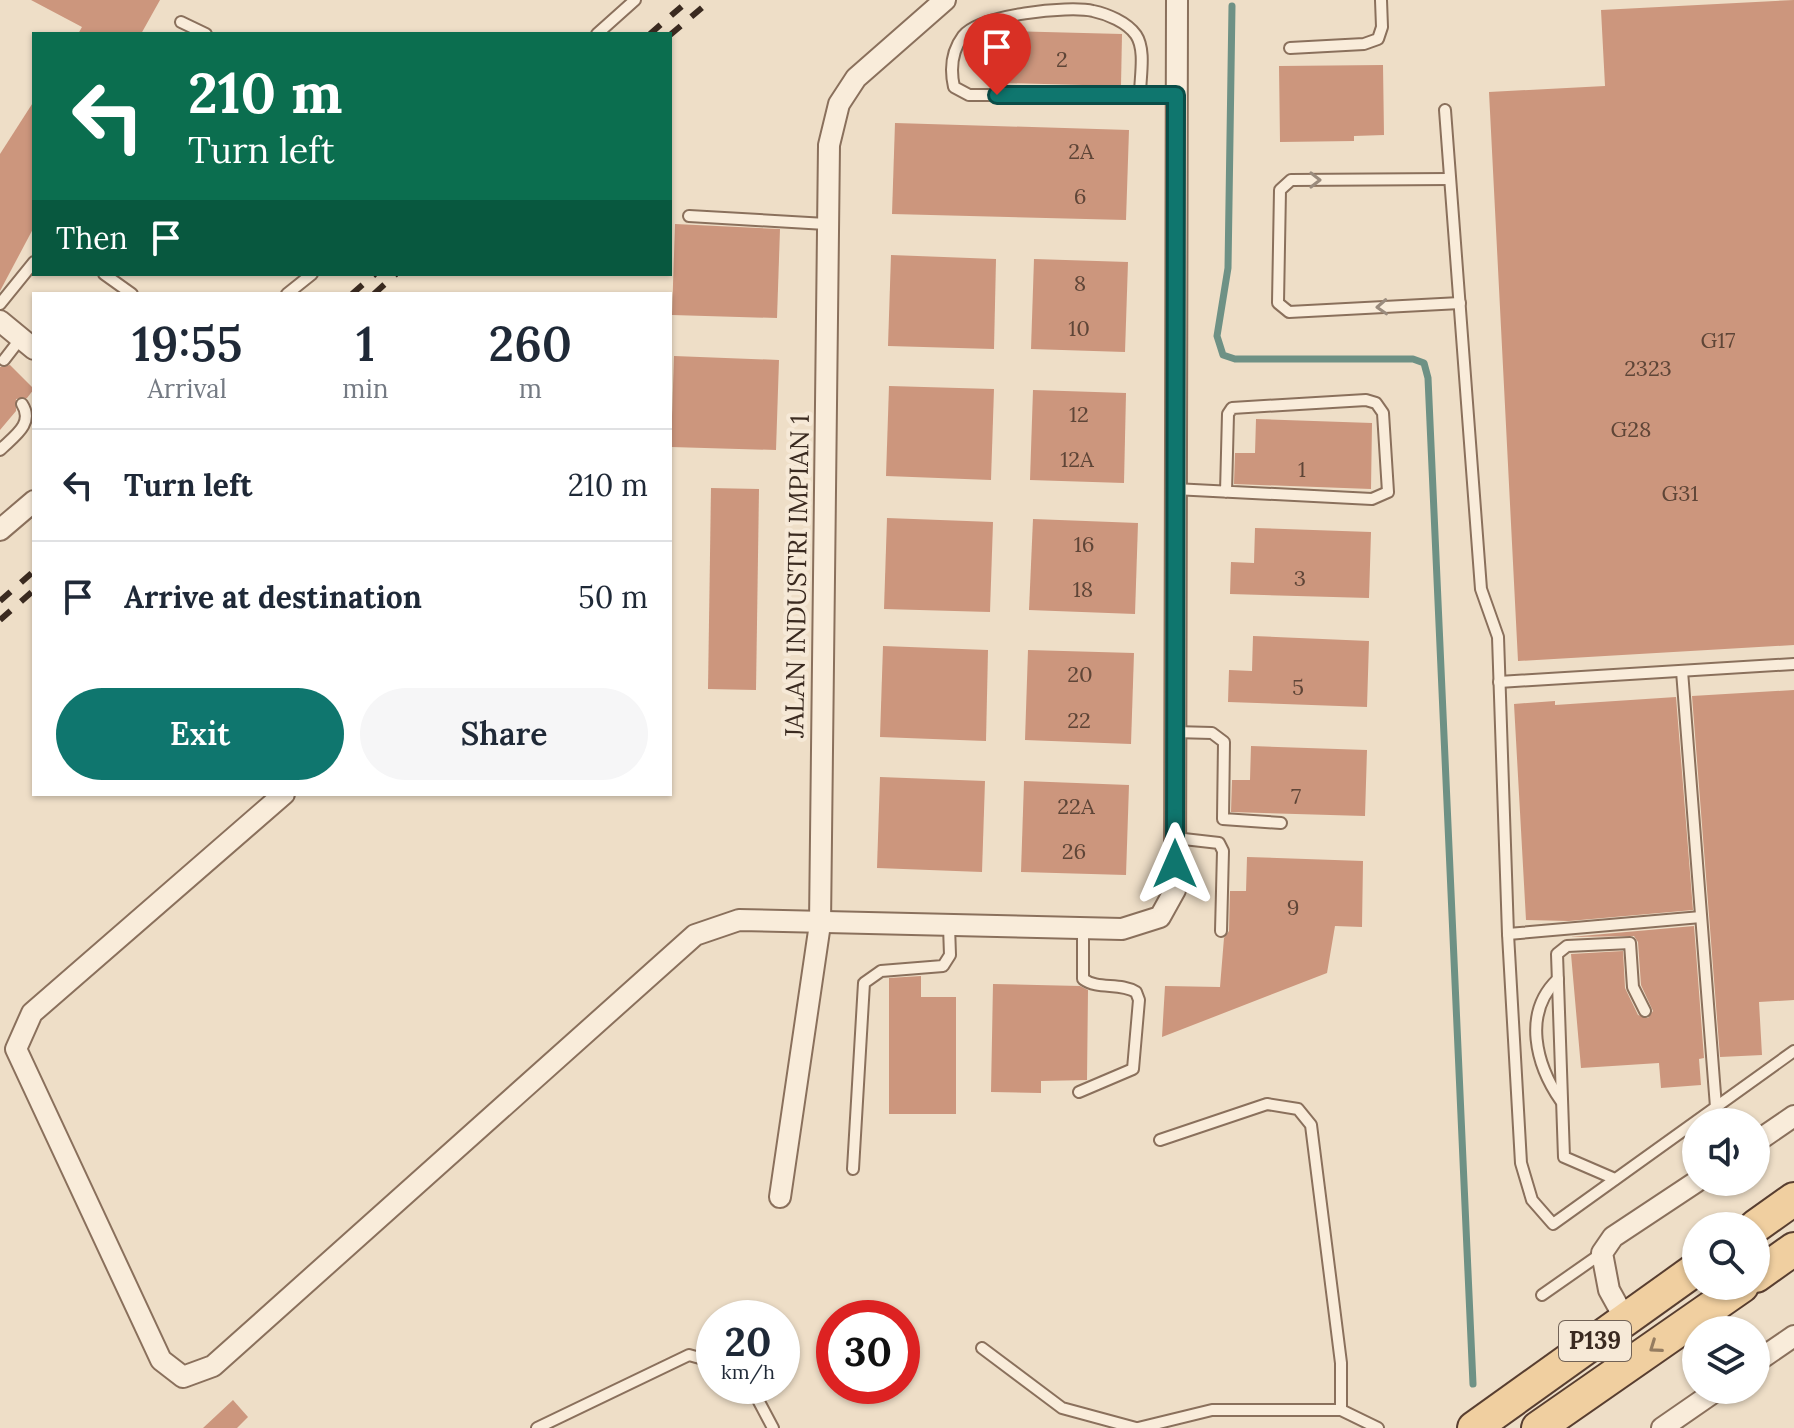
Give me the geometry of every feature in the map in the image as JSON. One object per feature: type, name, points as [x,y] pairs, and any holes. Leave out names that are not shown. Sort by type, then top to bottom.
[{"type":"main road","points":[[1770,1216],[1794,1199]]},
{"type":"main road","points":[[1770,1266],[1794,1249]]},
{"type":"main road","name":"P139","points":[[1474,1428],[1682,1279]]},
{"type":"main road","name":"P139","points":[[1538,1428],[1722,1300]]},
{"type":"street","name":"JALAN INDUSTRI IMPIAN 1","points":[[780,1197],[820,924],[829,145],[839,104],[856,78],[945,0]]},
{"type":"street","points":[[282,796],[32,1013],[16,1049],[161,1360],[183,1377],[213,1366],[695,935],[739,920],[1122,929],[1160,917],[1175,890],[1177,0]]},
{"type":"street","points":[[0,321],[28,344]]},
{"type":"street","points":[[0,530],[32,503]]},
{"type":"street","points":[[1770,1132],[1794,1116]]},
{"type":"street","points":[[1625,1319],[1609,1290],[1602,1253],[1613,1237],[1682,1191]]},
{"type":"street","points":[[1770,1352],[1794,1336]]},
{"type":"street","points":[[1662,1428],[1697,1404]]},
{"type":"lane","points":[[599,32],[635,0]]},
{"type":"lane","points":[[1290,48],[1364,44],[1378,39],[1382,27],[1381,0]]},
{"type":"lane","points":[[1140,95],[1141,49],[1136,34],[1120,21],[1092,10],[1050,11],[988,21],[964,34],[950,68],[954,87],[969,95],[1140,95],[1176,95]]},
{"type":"lane","points":[[181,22],[202,32]]},
{"type":"lane","points":[[1445,110],[1481,589],[1498,637],[1508,934],[1521,1163],[1532,1200],[1553,1224],[1794,1051]]},
{"type":"lane","points":[[1450,179],[1291,180],[1285,183],[1280,190],[1278,303],[1289,312],[1460,303]]},
{"type":"lane","points":[[689,216],[826,224]]},
{"type":"lane","points":[[0,304],[32,264]]},
{"type":"lane","points":[[107,276],[129,292]]},
{"type":"lane","points":[[290,292],[310,276]]},
{"type":"lane","points":[[4,360],[28,344]]},
{"type":"lane","points":[[1174,489],[1226,492],[1382,497],[1388,492],[1383,413],[1376,403],[1366,400],[1232,408],[1228,414],[1226,492]]},
{"type":"lane","points":[[0,450],[24,426],[26,410],[22,404]]},
{"type":"lane","points":[[1499,682],[1794,664]]},
{"type":"lane","points":[[1682,671],[1716,1107]]},
{"type":"lane","points":[[1174,732],[1212,733],[1224,742],[1223,819],[1281,823]]},
{"type":"lane","points":[[1175,838],[1219,843],[1223,851],[1221,931]]},
{"type":"lane","points":[[1508,934],[1701,917]]},
{"type":"lane","points":[[853,1169],[864,983],[881,971],[943,966],[950,955],[949,926]]},
{"type":"lane","points":[[1079,1092],[1133,1069],[1139,1000],[1130,988],[1089,983],[1083,979],[1083,929]]},
{"type":"lane","points":[[1615,1179],[1564,1157],[1557,954],[1567,946],[1630,943],[1633,987],[1645,1011]]},
{"type":"lane","points":[[1558,979],[1545,992],[1535,1033],[1539,1060],[1562,1103]]},
{"type":"lane","points":[[1160,1140],[1267,1104],[1298,1109],[1311,1125],[1341,1363],[1341,1410]]},
{"type":"lane","points":[[1542,1295],[1602,1253]]},
{"type":"lane","points":[[982,1348],[1062,1408],[1137,1428],[1162,1425],[1212,1410],[1341,1410],[1378,1428]]},
{"type":"lane","points":[[537,1428],[689,1355],[696,1357]]},
{"type":"lane","points":[[760,1404],[773,1428]]},
{"type":"building","points":[[31,0],[160,0],[142,32],[79,32],[82,27]]},
{"type":"building","points":[[1794,0],[1794,645],[1518,661],[1489,92],[1605,86],[1601,10]]},
{"type":"building","points":[[1004,31],[1122,34],[1121,86],[1002,83]]},
{"type":"building","points":[[1383,65],[1384,135],[1354,136],[1354,141],[1280,142],[1279,66]]},
{"type":"building","points":[[32,104],[32,231],[0,291],[0,154]]},
{"type":"building","points":[[895,123],[1129,130],[1126,220],[892,214]]},
{"type":"building","points":[[675,224],[780,229],[777,318],[672,315]]},
{"type":"building","points":[[891,255],[996,259],[994,349],[888,346]]},
{"type":"building","points":[[1034,259],[1128,262],[1125,352],[1031,349]]},
{"type":"building","points":[[674,356],[779,360],[776,450],[672,447]]},
{"type":"building","points":[[10,365],[32,387],[32,392],[27,398],[16,399],[16,411],[0,430],[0,367]]},
{"type":"building","points":[[889,386],[994,389],[991,480],[886,476]]},
{"type":"building","points":[[1033,390],[1126,393],[1124,483],[1030,480]]},
{"type":"building","points":[[1256,419],[1372,423],[1371,489],[1234,484],[1235,453],[1255,453]]},
{"type":"building","points":[[711,488],[759,489],[756,690],[708,689]]},
{"type":"building","points":[[887,518],[993,522],[990,612],[884,609]]},
{"type":"building","points":[[1033,519],[1138,523],[1135,614],[1029,610]]},
{"type":"building","points":[[1255,528],[1371,532],[1369,598],[1230,594],[1231,562],[1254,563]]},
{"type":"building","points":[[1253,636],[1369,641],[1367,707],[1228,702],[1229,670],[1252,671]]},
{"type":"building","points":[[883,646],[988,650],[986,741],[880,737]]},
{"type":"building","points":[[1028,650],[1134,653],[1131,744],[1025,740]]},
{"type":"building","points":[[1794,690],[1794,1000],[1759,1002],[1762,1055],[1720,1057],[1692,696]]},
{"type":"building","points":[[1676,697],[1693,910],[1569,921],[1526,920],[1514,704],[1555,701],[1555,705]]},
{"type":"building","points":[[1251,746],[1367,750],[1365,816],[1231,812],[1232,780],[1250,780]]},
{"type":"building","points":[[880,777],[985,781],[982,872],[877,868]]},
{"type":"building","points":[[1024,781],[1129,785],[1126,875],[1021,872]]},
{"type":"building","points":[[1247,857],[1363,861],[1362,927],[1335,926],[1327,973],[1162,1037],[1165,986],[1220,987],[1224,938],[1229,931],[1230,891],[1246,891]]},
{"type":"building","points":[[1694,926],[1704,1058],[1699,1059],[1701,1085],[1661,1088],[1659,1063],[1581,1068],[1571,954],[1623,951],[1625,988],[1638,1015],[1648,1018],[1653,1011],[1641,985],[1638,942],[1634,936],[1570,937]]},
{"type":"building","points":[[921,976],[921,997],[956,997],[956,1114],[889,1114],[889,978]]},
{"type":"building","points":[[993,984],[1080,986],[1088,990],[1087,1080],[1041,1081],[1041,1093],[991,1092]]},
{"type":"building","points":[[233,1400],[248,1417],[237,1428],[203,1428]]},
{"type":"waterway","points":[[1232,6],[1228,268],[1217,336],[1223,355],[1235,359],[1413,359],[1424,363],[1428,378],[1473,1384]]},
{"type":"railway","points":[[652,32],[689,0]]},
{"type":"railway","points":[[672,33],[711,0]]},
{"type":"railway","points":[[354,292],[373,276]]},
{"type":"railway","points":[[376,292],[394,276]]},
{"type":"railway","points":[[0,601],[32,573]]},
{"type":"railway","points":[[0,620],[32,592]]},
{"type":"route","points":[[997,95],[1176,95],[1175,864]]}]
